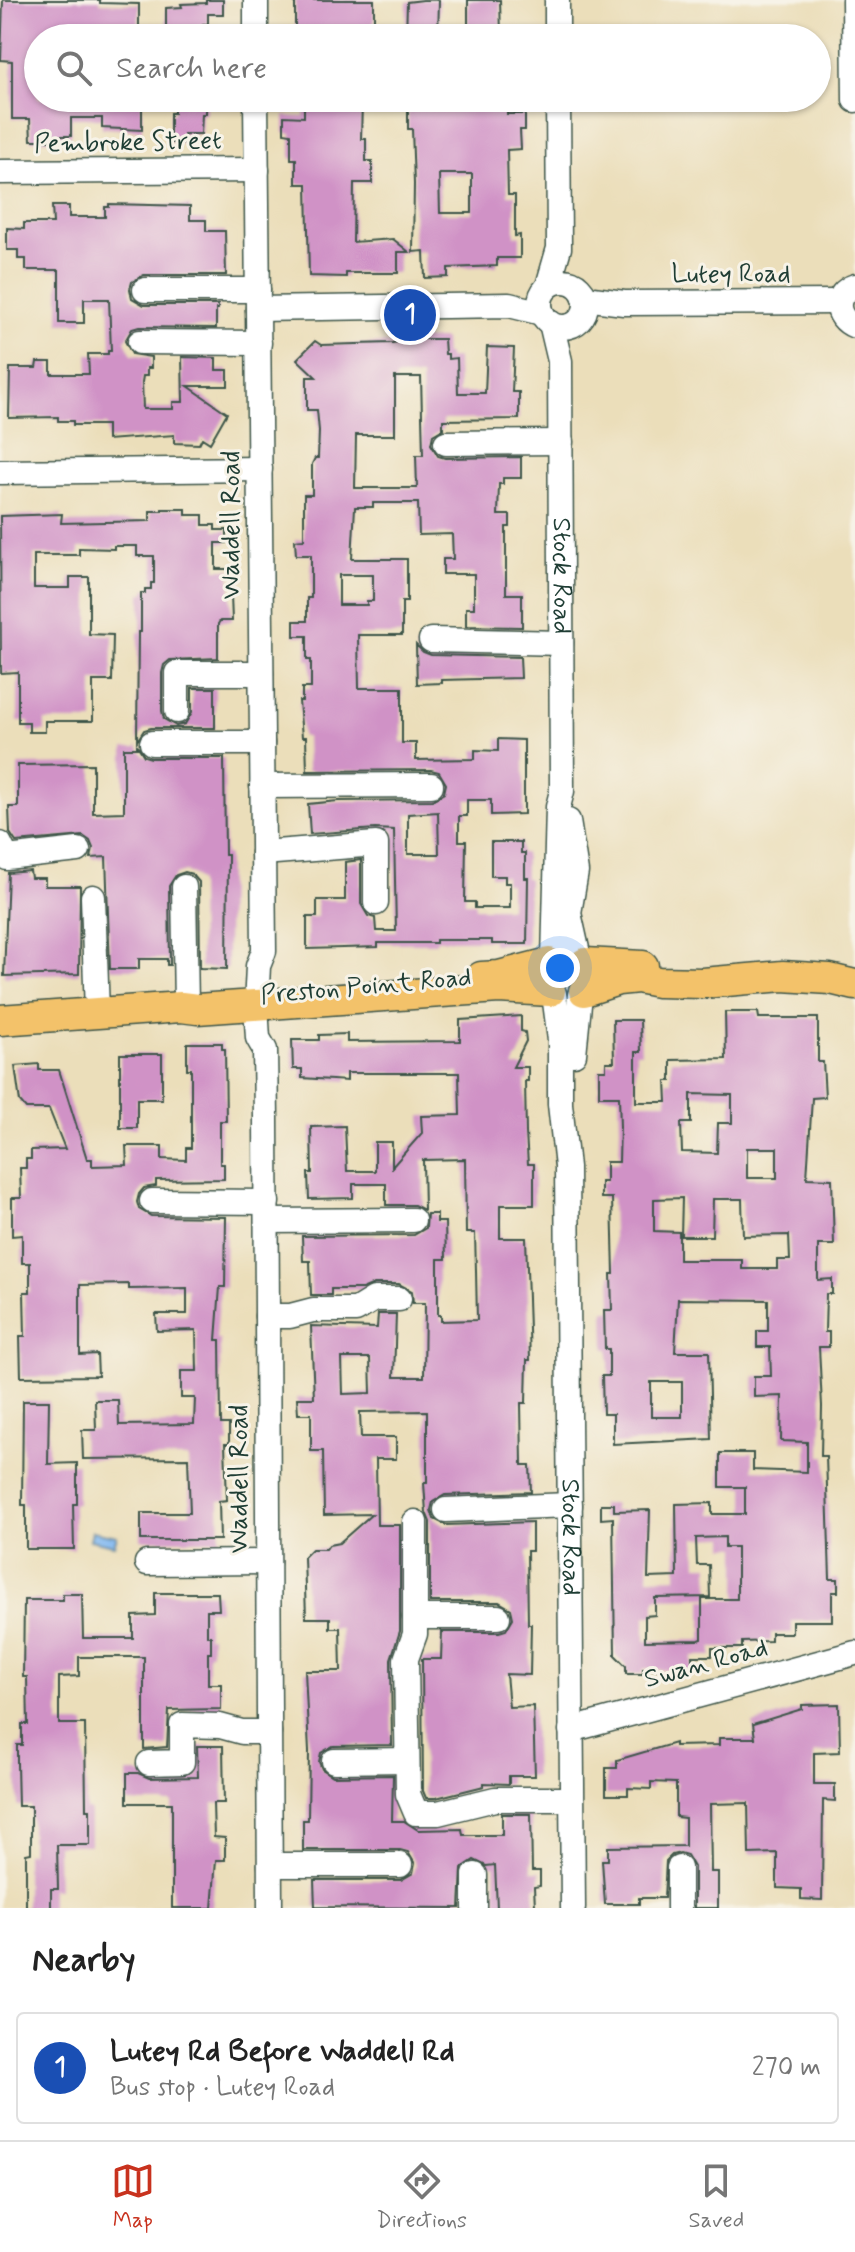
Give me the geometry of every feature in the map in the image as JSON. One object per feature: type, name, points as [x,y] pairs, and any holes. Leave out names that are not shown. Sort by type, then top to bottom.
[{"type":"main road","name":"Preston Point Road","points":[[0,1020],[184,1006],[197,1009],[265,1000],[499,988],[645,966],[812,965],[855,971]]},
{"type":"main road","name":"Preston Point Road","points":[[567,977],[703,983],[783,976],[830,979],[855,985]]},
{"type":"street","points":[[256,0],[256,24]]},
{"type":"street","points":[[557,0],[557,24]]},
{"type":"street","points":[[854,0],[855,100]]},
{"type":"street","name":"Waddell Road","points":[[256,112],[264,951],[258,966],[271,1039],[265,1050],[270,1908]]},
{"type":"street","name":"Stock Road","points":[[558,112],[559,248],[563,305],[560,361],[562,791],[558,807],[567,977],[560,1040],[560,1104],[567,1167],[573,1908]]},
{"type":"street","name":"Pembroke Street","points":[[0,172],[257,170]]},
{"type":"street","name":"Lutey Road","points":[[145,290],[258,299],[509,305],[847,294]]},
{"type":"street","points":[[847,294],[842,319],[855,326]]},
{"type":"street","points":[[140,342],[259,343]]},
{"type":"street","points":[[448,436],[561,435]]},
{"type":"street","points":[[0,472],[260,469]]},
{"type":"street","points":[[431,640],[561,643]]},
{"type":"street","points":[[177,711],[177,664],[261,673]]},
{"type":"street","points":[[152,743],[262,743]]},
{"type":"street","points":[[262,786],[431,785]]},
{"type":"street","points":[[0,844],[7,858],[78,850]]},
{"type":"street","points":[[263,853],[376,844],[376,903]]},
{"type":"street","points":[[184,887],[184,1006]]},
{"type":"street","points":[[93,897],[97,1013]]},
{"type":"street","points":[[152,1201],[267,1212],[413,1220]]},
{"type":"street","points":[[267,1316],[290,1316],[313,1310],[356,1310],[374,1299],[399,1299]]},
{"type":"street","points":[[446,1510],[570,1505]]},
{"type":"street","points":[[415,1522],[415,1634],[406,1659],[408,1794],[416,1813],[438,1813],[495,1799],[571,1799]]},
{"type":"street","points":[[147,1563],[268,1562]]},
{"type":"street","points":[[415,1617],[498,1617]]},
{"type":"street","name":"Swan Road","points":[[571,1730],[855,1653]]},
{"type":"street","points":[[149,1763],[182,1762],[182,1725],[269,1732]]},
{"type":"street","points":[[334,1761],[407,1760]]},
{"type":"street","points":[[270,1865],[400,1865]]},
{"type":"street","points":[[679,1868],[679,1908]]},
{"type":"street","points":[[475,1875],[475,1908]]},
{"type":"water","points":[[92,1531],[117,1536],[114,1545],[90,1540]]},
{"type":"building","points":[[3,0],[100,0],[100,3],[139,4],[139,24],[24,24],[24,112],[142,112],[142,130],[102,128],[102,118],[71,118],[71,136],[31,140],[30,119],[12,119],[12,61],[1,60]]},
{"type":"building","points":[[206,0],[223,0],[223,14],[208,14],[208,24],[166,24],[166,8],[206,3]]},
{"type":"building","points":[[295,0],[374,0],[374,24],[295,24]]},
{"type":"building","points":[[439,0],[438,24],[406,24],[407,2]]},
{"type":"building","points":[[468,0],[500,0],[501,24],[468,24]]},
{"type":"building","points":[[206,112],[202,114],[201,134],[184,134],[184,143],[170,143],[170,113]]},
{"type":"building","points":[[304,112],[362,112],[361,139],[366,139],[366,161],[372,161],[372,183],[354,183],[353,242],[393,239],[409,252],[398,252],[398,273],[309,276],[307,184],[296,184],[296,159],[291,159],[291,134],[284,133],[284,116],[304,117]]},
{"type":"building","points":[[408,112],[525,114],[525,130],[520,130],[521,149],[507,150],[508,195],[515,195],[515,236],[520,235],[520,258],[497,258],[497,266],[448,268],[448,277],[425,278],[424,251],[413,252],[412,129],[408,129]],"holes":[[[439,174],[472,174],[472,213],[440,213]]]},
{"type":"building","points":[[109,204],[190,206],[190,220],[206,220],[206,231],[225,231],[226,275],[144,275],[132,282],[130,289],[132,298],[144,305],[218,305],[216,328],[139,327],[132,329],[125,341],[132,354],[151,357],[151,368],[147,368],[147,376],[143,376],[142,382],[143,409],[173,409],[173,402],[183,402],[182,357],[216,358],[216,370],[228,370],[228,386],[188,386],[227,413],[210,443],[202,438],[199,444],[174,443],[174,435],[107,440],[107,425],[73,425],[73,421],[58,421],[58,417],[9,418],[10,368],[36,368],[37,362],[51,362],[51,374],[89,374],[88,354],[108,354],[111,351],[109,299],[84,299],[84,323],[59,323],[59,270],[26,270],[26,259],[18,259],[18,250],[7,250],[7,228],[24,229],[24,223],[53,223],[52,206],[69,206],[69,217],[105,217],[105,207]]},
{"type":"building","points":[[444,339],[448,359],[457,358],[458,393],[485,393],[487,347],[514,348],[512,392],[519,392],[519,419],[443,420],[443,429],[433,435],[431,444],[438,456],[445,458],[521,457],[521,478],[503,478],[503,484],[499,484],[498,515],[510,515],[510,527],[506,527],[506,594],[522,594],[522,627],[466,626],[466,608],[474,608],[474,574],[443,574],[443,559],[453,559],[452,534],[419,535],[418,503],[373,503],[373,507],[355,507],[352,559],[407,559],[407,602],[402,602],[402,635],[358,635],[359,688],[402,688],[402,743],[416,743],[416,760],[475,759],[475,750],[498,751],[498,739],[524,740],[524,814],[491,815],[491,800],[467,800],[467,816],[459,816],[459,841],[466,841],[465,902],[475,902],[475,908],[510,908],[510,883],[505,883],[505,876],[491,876],[491,842],[521,842],[521,853],[525,853],[525,878],[528,878],[527,944],[492,944],[492,940],[436,940],[436,943],[378,943],[378,947],[307,949],[307,917],[317,917],[317,900],[345,900],[345,862],[361,860],[361,904],[368,916],[375,918],[376,931],[396,931],[394,830],[310,834],[308,804],[432,800],[444,793],[446,784],[439,772],[431,770],[307,771],[306,737],[302,737],[299,701],[302,701],[302,688],[311,688],[311,660],[307,660],[307,636],[294,636],[294,621],[307,621],[307,598],[311,598],[311,555],[296,555],[295,540],[304,539],[304,495],[312,495],[312,464],[318,458],[319,431],[317,410],[307,410],[307,377],[316,377],[297,359],[315,341],[321,345]],"holes":[[[395,377],[421,377],[423,455],[416,455],[417,488],[355,488],[356,435],[395,435]],[[339,575],[373,575],[373,601],[367,601],[367,605],[339,605]],[[438,812],[439,854],[408,854],[408,814]]]},
{"type":"building","points":[[186,509],[186,515],[203,515],[203,525],[215,525],[215,530],[227,530],[227,543],[216,543],[216,569],[230,569],[232,621],[220,621],[218,624],[218,658],[170,660],[164,665],[162,673],[164,719],[176,726],[185,724],[192,712],[192,688],[215,688],[215,728],[151,728],[144,730],[137,741],[141,593],[151,589],[151,583],[154,583],[154,556],[137,556],[137,546],[114,546],[114,549],[79,548],[79,555],[34,555],[34,588],[70,588],[70,577],[89,577],[89,634],[113,635],[112,681],[93,681],[93,721],[45,721],[45,732],[29,732],[29,722],[18,722],[18,672],[1,673],[0,516],[62,514],[61,523],[150,521],[150,511]]},
{"type":"building","points":[[416,645],[431,655],[520,657],[521,678],[442,680],[442,683],[417,684]]},
{"type":"building","points":[[137,745],[144,756],[151,758],[224,758],[225,855],[228,855],[227,969],[200,968],[199,882],[192,874],[185,872],[176,875],[169,886],[170,965],[167,965],[167,959],[139,959],[139,969],[110,969],[106,857],[91,858],[93,848],[83,836],[16,842],[10,833],[9,807],[18,807],[18,765],[93,764],[93,813],[124,812],[124,748],[137,748]]},
{"type":"building","points":[[30,871],[31,878],[45,878],[45,886],[80,886],[79,974],[4,976],[8,873]]},
{"type":"building","points":[[725,1012],[758,1012],[759,1018],[818,1018],[818,1062],[823,1062],[825,1097],[812,1098],[807,1178],[832,1179],[834,1245],[818,1245],[818,1280],[832,1279],[832,1294],[826,1294],[825,1332],[829,1332],[829,1347],[819,1347],[821,1456],[826,1456],[830,1579],[838,1579],[838,1592],[832,1592],[832,1621],[792,1621],[792,1633],[771,1633],[771,1641],[742,1642],[742,1648],[712,1648],[712,1656],[692,1656],[692,1671],[643,1669],[643,1674],[626,1674],[626,1666],[615,1655],[613,1518],[601,1519],[601,1504],[614,1504],[614,1511],[650,1510],[648,1578],[677,1577],[676,1504],[712,1503],[712,1514],[745,1514],[745,1487],[720,1487],[720,1453],[753,1453],[753,1470],[807,1472],[807,1442],[781,1441],[782,1396],[754,1397],[754,1376],[771,1376],[770,1347],[757,1347],[757,1331],[768,1331],[768,1300],[678,1299],[675,1352],[709,1352],[711,1439],[613,1444],[613,1414],[603,1414],[602,1376],[609,1376],[604,1310],[612,1310],[611,1274],[614,1274],[612,1198],[601,1198],[601,1182],[606,1182],[606,1162],[619,1162],[620,1127],[619,1096],[599,1096],[599,1070],[606,1070],[606,1062],[614,1062],[613,1020],[640,1020],[641,1052],[636,1052],[636,1102],[667,1102],[666,1081],[671,1081],[671,1060],[726,1059]],"holes":[[[691,1094],[732,1095],[732,1123],[718,1123],[717,1153],[682,1152],[681,1123],[691,1123]],[[747,1148],[777,1148],[777,1178],[747,1178]],[[682,1198],[681,1236],[712,1236],[713,1199],[742,1199],[743,1236],[789,1235],[790,1260],[777,1260],[777,1269],[742,1269],[742,1260],[679,1260],[679,1232],[654,1231],[654,1199]],[[651,1382],[682,1382],[682,1417],[651,1417]],[[725,1537],[725,1547],[737,1547],[737,1599],[702,1599],[702,1639],[645,1641],[645,1616],[655,1615],[655,1598],[710,1597],[709,1565],[697,1565],[696,1538]]]},
{"type":"building","points":[[521,1016],[521,1031],[525,1032],[526,1041],[513,1067],[528,1067],[528,1081],[525,1081],[526,1133],[528,1164],[534,1164],[534,1205],[500,1205],[500,1238],[526,1238],[530,1360],[527,1360],[526,1403],[521,1403],[522,1465],[530,1465],[531,1492],[445,1495],[433,1502],[431,1510],[434,1519],[446,1525],[532,1522],[532,1551],[527,1551],[530,1675],[506,1674],[509,1707],[533,1706],[535,1776],[509,1776],[509,1784],[484,1783],[484,1786],[436,1798],[426,1798],[423,1791],[422,1659],[441,1659],[442,1632],[499,1632],[506,1630],[513,1618],[511,1609],[499,1602],[430,1602],[430,1522],[426,1512],[424,1483],[427,1483],[427,1411],[360,1412],[361,1437],[396,1437],[396,1459],[376,1459],[377,1525],[400,1525],[400,1631],[391,1659],[392,1745],[333,1746],[321,1753],[319,1762],[322,1769],[333,1776],[393,1775],[392,1821],[404,1821],[418,1830],[462,1829],[463,1835],[502,1835],[502,1814],[531,1814],[532,1871],[540,1871],[540,1886],[534,1887],[535,1906],[497,1908],[495,1865],[486,1866],[474,1860],[462,1868],[460,1908],[315,1907],[314,1880],[401,1880],[413,1873],[415,1864],[408,1852],[400,1850],[303,1850],[303,1820],[308,1820],[309,1751],[305,1671],[341,1671],[340,1628],[330,1628],[330,1618],[306,1618],[304,1557],[312,1549],[326,1549],[339,1543],[372,1514],[324,1515],[323,1451],[311,1451],[311,1414],[298,1414],[297,1398],[314,1398],[311,1326],[377,1328],[378,1314],[396,1314],[394,1377],[424,1377],[425,1303],[413,1303],[412,1291],[399,1284],[331,1289],[331,1295],[311,1295],[310,1261],[303,1261],[302,1236],[414,1235],[426,1228],[427,1214],[437,1214],[437,1222],[445,1222],[446,1259],[438,1259],[438,1315],[441,1315],[441,1321],[477,1320],[475,1233],[466,1233],[465,1159],[423,1160],[424,1210],[414,1205],[386,1205],[386,1184],[353,1184],[353,1198],[309,1199],[311,1127],[345,1126],[347,1171],[375,1171],[375,1142],[392,1142],[392,1167],[422,1133],[421,1116],[460,1115],[459,1073],[347,1073],[347,1081],[302,1078],[302,1069],[293,1069],[292,1040],[319,1040],[319,1035],[347,1034],[347,1042],[460,1041],[460,1020]],"holes":[[[342,1358],[370,1358],[371,1393],[343,1394]]]},
{"type":"building","points":[[187,1043],[222,1043],[222,1049],[225,1049],[226,1121],[220,1121],[220,1164],[224,1164],[224,1179],[156,1180],[156,1186],[144,1188],[137,1202],[139,1209],[151,1216],[226,1217],[225,1287],[220,1287],[216,1340],[220,1340],[221,1424],[229,1424],[229,1444],[225,1444],[227,1500],[219,1501],[220,1540],[141,1540],[141,1513],[190,1513],[188,1458],[83,1459],[82,1430],[96,1430],[95,1400],[118,1400],[119,1425],[194,1424],[195,1398],[181,1398],[181,1371],[197,1371],[196,1330],[157,1331],[156,1314],[187,1314],[187,1288],[129,1289],[129,1284],[80,1285],[80,1355],[97,1354],[98,1376],[21,1377],[20,1336],[25,1336],[24,1292],[30,1292],[30,1263],[22,1263],[22,1235],[12,1236],[12,1198],[21,1198],[20,1168],[26,1168],[26,1159],[31,1159],[31,1150],[65,1149],[49,1109],[26,1109],[20,1102],[15,1066],[39,1064],[39,1070],[59,1070],[87,1159],[92,1159],[92,1166],[127,1165],[126,1146],[162,1146],[162,1159],[186,1160],[186,1148],[191,1148],[191,1069],[187,1069]]},
{"type":"building","points":[[120,1054],[162,1054],[162,1099],[137,1099],[137,1128],[120,1128]]},
{"type":"building","points":[[23,1401],[49,1401],[48,1464],[77,1463],[77,1504],[73,1504],[74,1549],[26,1549],[26,1505],[22,1505]]},
{"type":"building","points":[[155,1593],[218,1593],[219,1610],[207,1610],[207,1636],[211,1636],[208,1684],[221,1684],[221,1709],[169,1710],[167,1747],[144,1749],[144,1657],[79,1657],[79,1676],[59,1677],[59,1724],[85,1724],[86,1810],[90,1810],[90,1845],[57,1845],[58,1889],[51,1889],[51,1908],[26,1908],[26,1854],[31,1853],[31,1806],[18,1806],[17,1764],[17,1745],[22,1745],[22,1724],[28,1724],[27,1677],[23,1677],[24,1600],[63,1600],[63,1594],[82,1594],[83,1638],[133,1638],[133,1616],[155,1615]]},
{"type":"building","points":[[839,1704],[840,1752],[814,1753],[814,1784],[835,1784],[835,1801],[823,1800],[822,1900],[801,1899],[801,1889],[777,1888],[777,1853],[749,1854],[748,1803],[710,1804],[711,1872],[718,1872],[718,1908],[694,1908],[694,1867],[687,1855],[680,1853],[666,1861],[664,1898],[639,1898],[639,1904],[605,1904],[602,1860],[608,1860],[608,1847],[685,1846],[685,1818],[676,1817],[676,1783],[651,1782],[651,1789],[628,1788],[628,1795],[606,1795],[606,1768],[617,1768],[617,1760],[675,1743],[675,1746],[719,1745],[719,1738],[755,1738],[753,1724],[802,1709],[802,1705]]},
{"type":"building","points":[[197,1746],[223,1746],[224,1803],[213,1803],[214,1837],[225,1838],[225,1860],[216,1860],[212,1908],[172,1908],[172,1803],[127,1803],[127,1773],[138,1773],[149,1778],[198,1777]]},
{"type":"place","name":"Lutey Rd Before Waddell Rd","points":[[410,315]]}]
